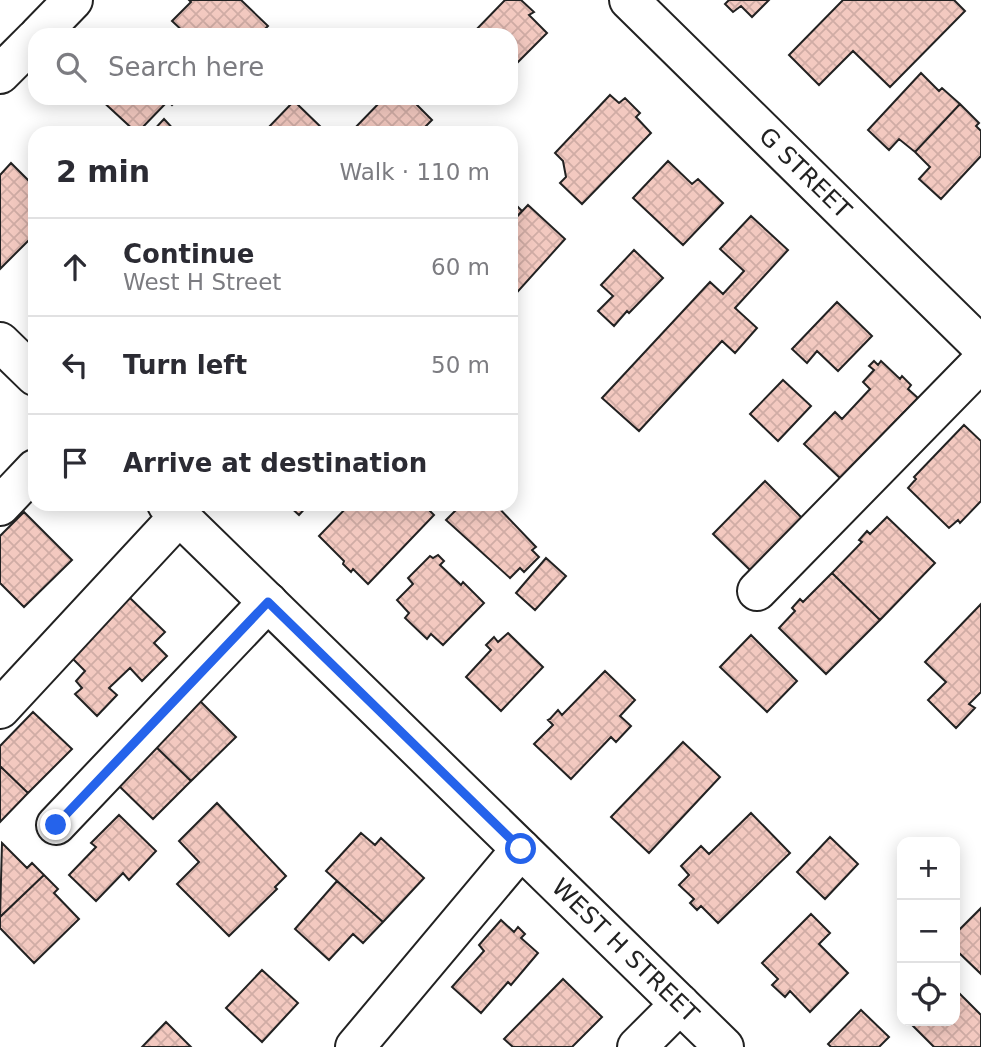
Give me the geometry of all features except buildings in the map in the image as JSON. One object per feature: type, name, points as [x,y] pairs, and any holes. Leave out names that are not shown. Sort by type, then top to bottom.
[{"type":"street","points":[[46,28],[73,0]]},
{"type":"street","name":"G STREET","points":[[629,0],[981,346]]},
{"type":"street","points":[[0,74],[28,46]]},
{"type":"street","points":[[0,342],[28,369]]},
{"type":"street","points":[[757,591],[981,362]]},
{"type":"street","points":[[0,506],[28,476]]},
{"type":"street","points":[[0,709],[172,511]]},
{"type":"street","name":"WEST H STREET","points":[[174,511],[724,1047]]},
{"type":"street","points":[[56,825],[268,602]]},
{"type":"street","points":[[355,1047],[521,849]]},
{"type":"street","points":[[637,1047],[680,1004]]},
{"type":"route","points":[[56,825],[268,602],[521,849]]}]
